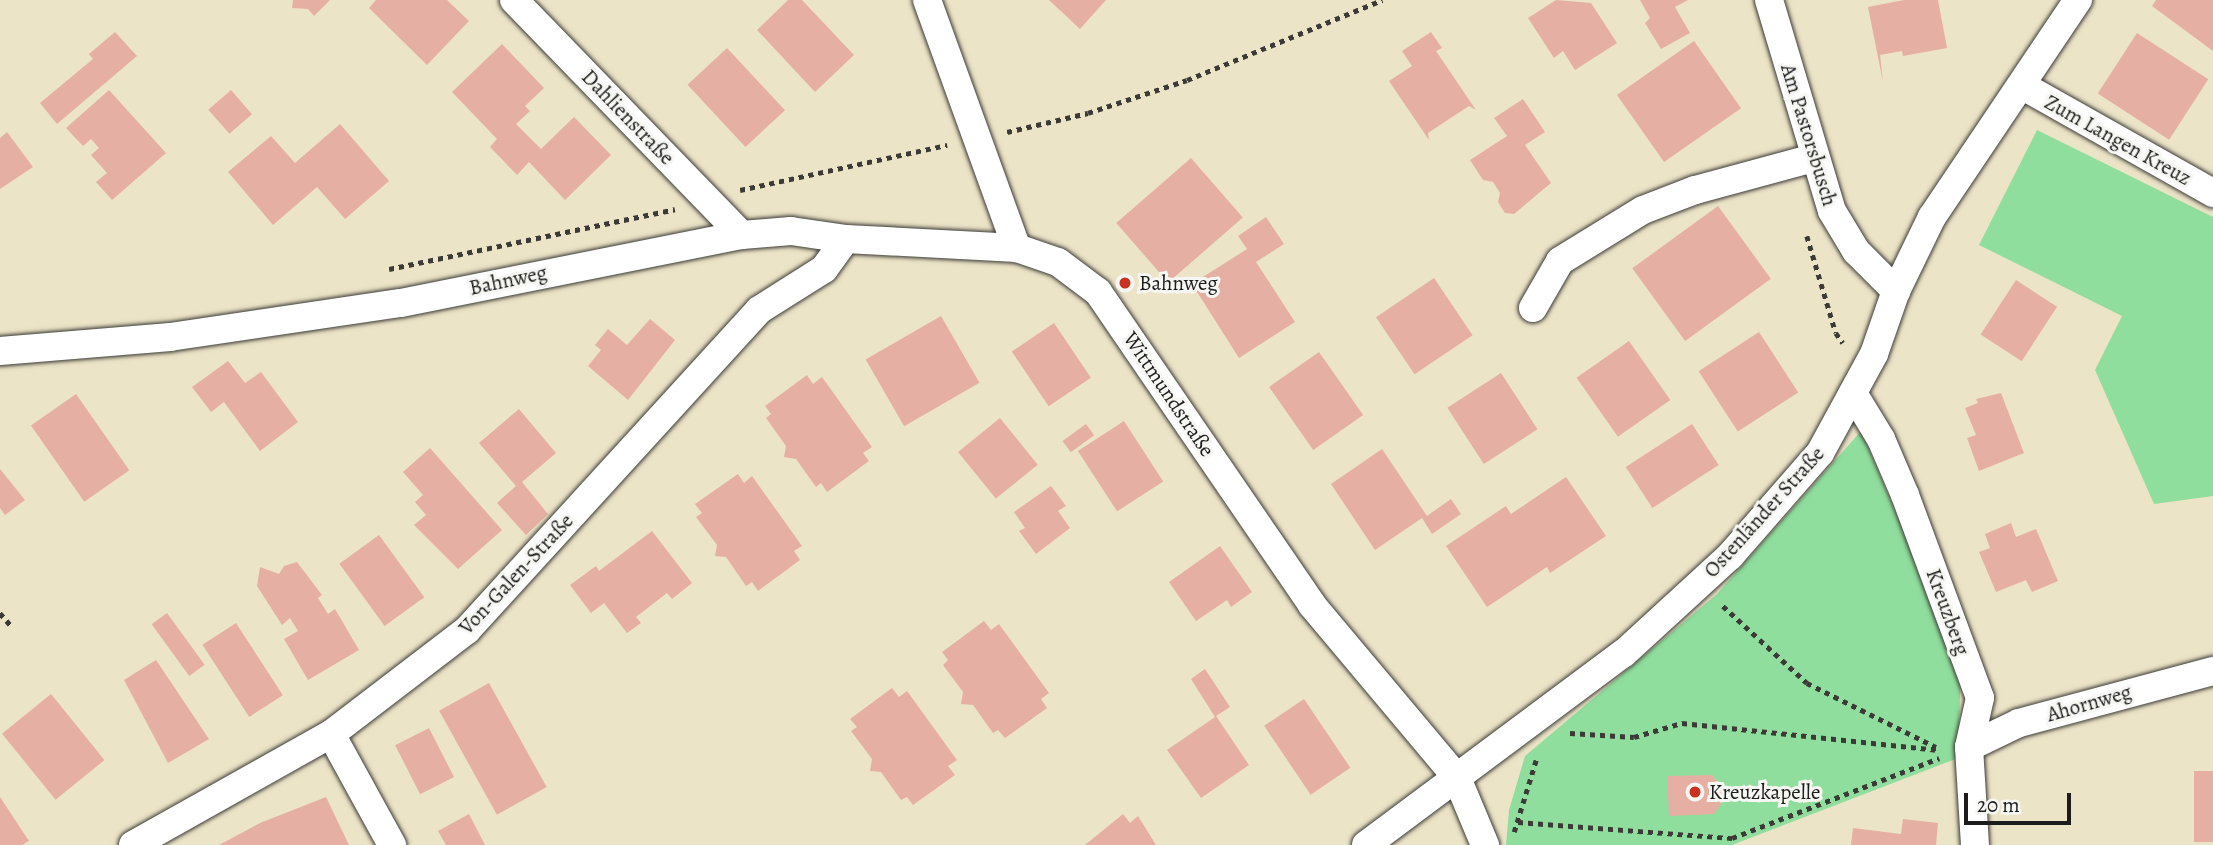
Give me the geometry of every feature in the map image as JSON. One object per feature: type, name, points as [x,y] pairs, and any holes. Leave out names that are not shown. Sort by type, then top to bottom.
[{"type":"street","name":"Dahlienstraße","points":[[514,0],[742,235]]},
{"type":"street","points":[[928,0],[1017,248]]},
{"type":"street","name":"Am Pastorsbusch","points":[[1769,0],[1832,211],[1856,251],[1896,291]]},
{"type":"street","name":"Ostenländer Straße","points":[[1366,845],[1624,653],[1730,556],[1820,453],[1874,354],[1896,291],[1932,218],[2023,86],[2078,0]]},
{"type":"street","name":"Zum Langen Kreuz","points":[[2023,86],[2213,193]]},
{"type":"street","points":[[1533,308],[1560,261],[1643,210],[1695,190],[1814,158]]},
{"type":"street","name":"Bahnweg","points":[[0,351],[170,337],[401,303],[742,235],[791,231],[846,239],[1017,248]]},
{"type":"street","name":"Von-Galen-Straße","points":[[133,845],[331,734],[467,630],[759,310],[796,283],[824,269],[846,239]]},
{"type":"street","name":"Wittmundstraße","points":[[1017,248],[1058,262],[1098,292],[1312,605],[1457,778],[1485,845]]},
{"type":"street","name":"Kreuzberg","points":[[1853,393],[1881,439],[1905,495],[1980,698],[1955,748],[1975,845]]},
{"type":"street","name":"Ahornweg","points":[[1955,748],[2020,723],[2213,671]]},
{"type":"street","points":[[331,734],[392,845]]},
{"type":"path","points":[[379,271],[647,217],[780,178],[1088,113],[1187,80],[1382,0]]},
{"type":"path","points":[[1723,606],[1807,684],[1955,748]]},
{"type":"path","points":[[0,612],[12,627]]},
{"type":"path","points":[[1558,741],[1569,733],[1634,737],[1682,723],[1955,748]]},
{"type":"path","points":[[1518,822],[1732,838],[1950,754],[1955,748]]},
{"type":"path","points":[[1509,845],[1537,758]]},
{"type":"green space","points":[[2037,130],[2213,217],[2213,496],[2154,504],[2095,370],[2122,316],[1979,245]]},
{"type":"green space","points":[[1861,431],[1961,665],[1958,758],[1732,845],[1506,845],[1509,810],[1525,756],[1717,594]]},
{"type":"building","points":[[293,0],[330,0],[314,16],[308,9],[292,8]]},
{"type":"building","points":[[376,0],[447,0],[469,21],[427,65],[369,8]]},
{"type":"building","points":[[788,0],[802,0],[854,55],[815,92],[757,30]]},
{"type":"building","points":[[1049,0],[1106,0],[1080,29]]},
{"type":"building","points":[[1556,0],[1591,3],[1617,43],[1575,70],[1563,51],[1554,58],[1528,18]]},
{"type":"building","points":[[1640,0],[1688,0],[1675,7],[1690,33],[1661,49],[1645,23],[1650,18]]},
{"type":"building","points":[[1904,0],[1938,0],[1947,48],[1903,56],[1902,51],[1880,55],[1883,82],[1868,7]]},
{"type":"building","points":[[2156,0],[2213,0],[2213,51],[2152,6]]},
{"type":"building","points":[[115,32],[137,56],[57,124],[40,103],[93,59],[89,54]]},
{"type":"building","points":[[1431,32],[1442,48],[1436,51],[1476,110],[1469,106],[1428,133],[1429,140],[1389,81],[1412,66],[1402,51]]},
{"type":"building","points":[[2137,33],[2208,79],[2169,140],[2098,93]]},
{"type":"building","points":[[1694,41],[1741,108],[1664,162],[1617,95]]},
{"type":"building","points":[[502,44],[544,88],[525,106],[530,111],[516,124],[541,149],[574,117],[611,155],[565,200],[529,162],[517,175],[490,147],[497,139],[452,92]]},
{"type":"building","points":[[727,48],[785,110],[745,147],[688,85]]},
{"type":"building","points":[[109,90],[166,153],[112,200],[96,182],[107,173],[91,155],[99,148],[91,139],[83,146],[66,128]]},
{"type":"building","points":[[231,90],[252,114],[229,134],[208,110]]},
{"type":"building","points":[[1523,99],[1545,132],[1525,145],[1551,183],[1514,214],[1505,213],[1498,202],[1500,193],[1493,182],[1483,180],[1470,160],[1507,136],[1494,118]]},
{"type":"building","points":[[340,124],[389,181],[345,219],[317,187],[273,225],[228,172],[271,136],[295,163]]},
{"type":"building","points":[[7,132],[33,167],[0,189],[0,138]]},
{"type":"building","points":[[1191,158],[1243,218],[1168,283],[1116,223]]},
{"type":"building","points":[[1718,206],[1771,279],[1685,341],[1632,268]]},
{"type":"building","points":[[1266,217],[1284,244],[1256,262],[1295,322],[1239,358],[1192,284],[1247,249],[1238,236]]},
{"type":"building","points":[[1434,278],[1473,335],[1415,374],[1376,317]]},
{"type":"building","points":[[2016,280],[2057,307],[2022,361],[1981,335]]},
{"type":"building","points":[[941,316],[980,383],[904,426],[866,360]]},
{"type":"building","points":[[650,319],[675,340],[628,400],[588,366],[601,350],[595,345],[608,329],[627,345]]},
{"type":"building","points":[[1054,323],[1091,378],[1049,406],[1012,352]]},
{"type":"building","points":[[1759,332],[1798,392],[1738,432],[1699,371]]},
{"type":"building","points":[[1629,341],[1670,400],[1618,437],[1577,378]]},
{"type":"building","points":[[1319,352],[1363,415],[1313,450],[1269,387]]},
{"type":"building","points":[[228,361],[245,383],[261,372],[298,422],[260,451],[224,402],[211,412],[192,387]]},
{"type":"building","points":[[1501,373],[1537,429],[1484,464],[1447,408]]},
{"type":"building","points":[[807,375],[813,384],[822,377],[872,447],[863,453],[869,461],[827,492],[821,483],[816,487],[796,459],[784,457],[786,446],[766,418],[771,414],[765,406]]},
{"type":"building","points":[[2001,393],[2024,453],[1979,471],[1967,438],[1976,435],[1965,408],[1978,403],[1976,399]]},
{"type":"building","points":[[76,394],[129,470],[84,502],[31,426]]},
{"type":"building","points":[[519,409],[556,453],[522,482],[548,514],[526,535],[497,503],[516,486],[479,443]]},
{"type":"building","points":[[1000,418],[1038,465],[996,499],[958,452]]},
{"type":"building","points":[[1124,421],[1163,481],[1117,511],[1078,451]]},
{"type":"building","points":[[1086,424],[1094,435],[1071,452],[1063,441]]},
{"type":"building","points":[[1692,424],[1719,465],[1652,508],[1626,467]]},
{"type":"building","points":[[430,448],[502,530],[458,569],[414,525],[426,515],[415,502],[423,495],[403,472]]},
{"type":"building","points":[[1382,449],[1427,516],[1451,499],[1461,514],[1432,534],[1422,518],[1375,550],[1331,484]]},
{"type":"building","points":[[0,469],[25,500],[5,515],[0,508]]},
{"type":"building","points":[[738,474],[744,483],[752,476],[802,546],[794,551],[800,560],[758,591],[752,582],[746,586],[726,557],[715,556],[717,545],[696,517],[702,513],[695,504]]},
{"type":"building","points":[[1566,477],[1606,536],[1550,573],[1547,567],[1487,607],[1446,546],[1506,506],[1511,514]]},
{"type":"building","points":[[1051,486],[1066,506],[1058,511],[1070,528],[1036,554],[1019,531],[1025,528],[1014,512]]},
{"type":"building","points":[[2011,523],[2016,537],[2036,529],[2058,581],[2032,592],[2026,580],[1996,592],[1979,552],[1990,548],[1985,534]]},
{"type":"building","points":[[652,531],[692,583],[672,599],[667,593],[636,617],[641,623],[627,633],[604,603],[591,613],[570,585],[596,566],[599,571]]},
{"type":"building","points":[[379,535],[424,597],[385,626],[339,564]]},
{"type":"building","points":[[1220,546],[1252,592],[1231,607],[1227,600],[1196,621],[1169,582]]},
{"type":"building","points":[[297,562],[322,595],[318,598],[328,614],[335,609],[359,650],[308,680],[284,639],[298,631],[290,618],[282,625],[257,586],[260,567],[279,574],[284,566]]},
{"type":"building","points":[[167,613],[205,665],[189,676],[152,624]]},
{"type":"building","points":[[984,621],[991,630],[999,624],[1049,693],[1041,699],[1047,708],[1005,738],[998,730],[993,733],[973,705],[961,704],[963,692],[943,665],[948,660],[942,652]]},
{"type":"building","points":[[236,623],[283,695],[249,717],[202,645]]},
{"type":"building","points":[[156,660],[209,739],[168,763],[124,680]]},
{"type":"building","points":[[1205,669],[1230,707],[1216,716],[1249,765],[1201,798],[1167,750],[1215,717],[1191,679]]},
{"type":"building","points":[[489,683],[547,787],[497,815],[439,711]]},
{"type":"building","points":[[892,688],[899,697],[907,691],[957,760],[948,766],[955,775],[913,805],[907,797],[901,800],[881,772],[870,771],[872,759],[851,731],[857,727],[850,719]]},
{"type":"building","points":[[51,694],[104,760],[56,800],[2,734]]},
{"type":"building","points":[[1304,699],[1350,768],[1311,795],[1264,726]]},
{"type":"building","points":[[429,728],[454,777],[420,794],[395,745]]},
{"type":"building","points":[[2194,771],[2213,771],[2213,842],[2194,842]]},
{"type":"building","name":"Kreuzkapelle","points":[[1712,775],[1722,787],[1723,801],[1714,814],[1669,816],[1667,776]]},
{"type":"building","points":[[0,797],[29,841],[22,845],[0,845]]},
{"type":"building","points":[[326,797],[349,845],[219,845],[260,823]]},
{"type":"building","points":[[469,814],[485,845],[446,845],[438,831]]},
{"type":"building","points":[[1123,814],[1130,823],[1138,816],[1156,845],[1085,845]]},
{"type":"building","points":[[1903,819],[1938,823],[1936,845],[1851,845],[1853,828],[1901,834]]},
{"type":"place","name":"Bahnweg","points":[[1125,283]]},
{"type":"place","name":"Kreuzkapelle","points":[[1695,792]]}]
